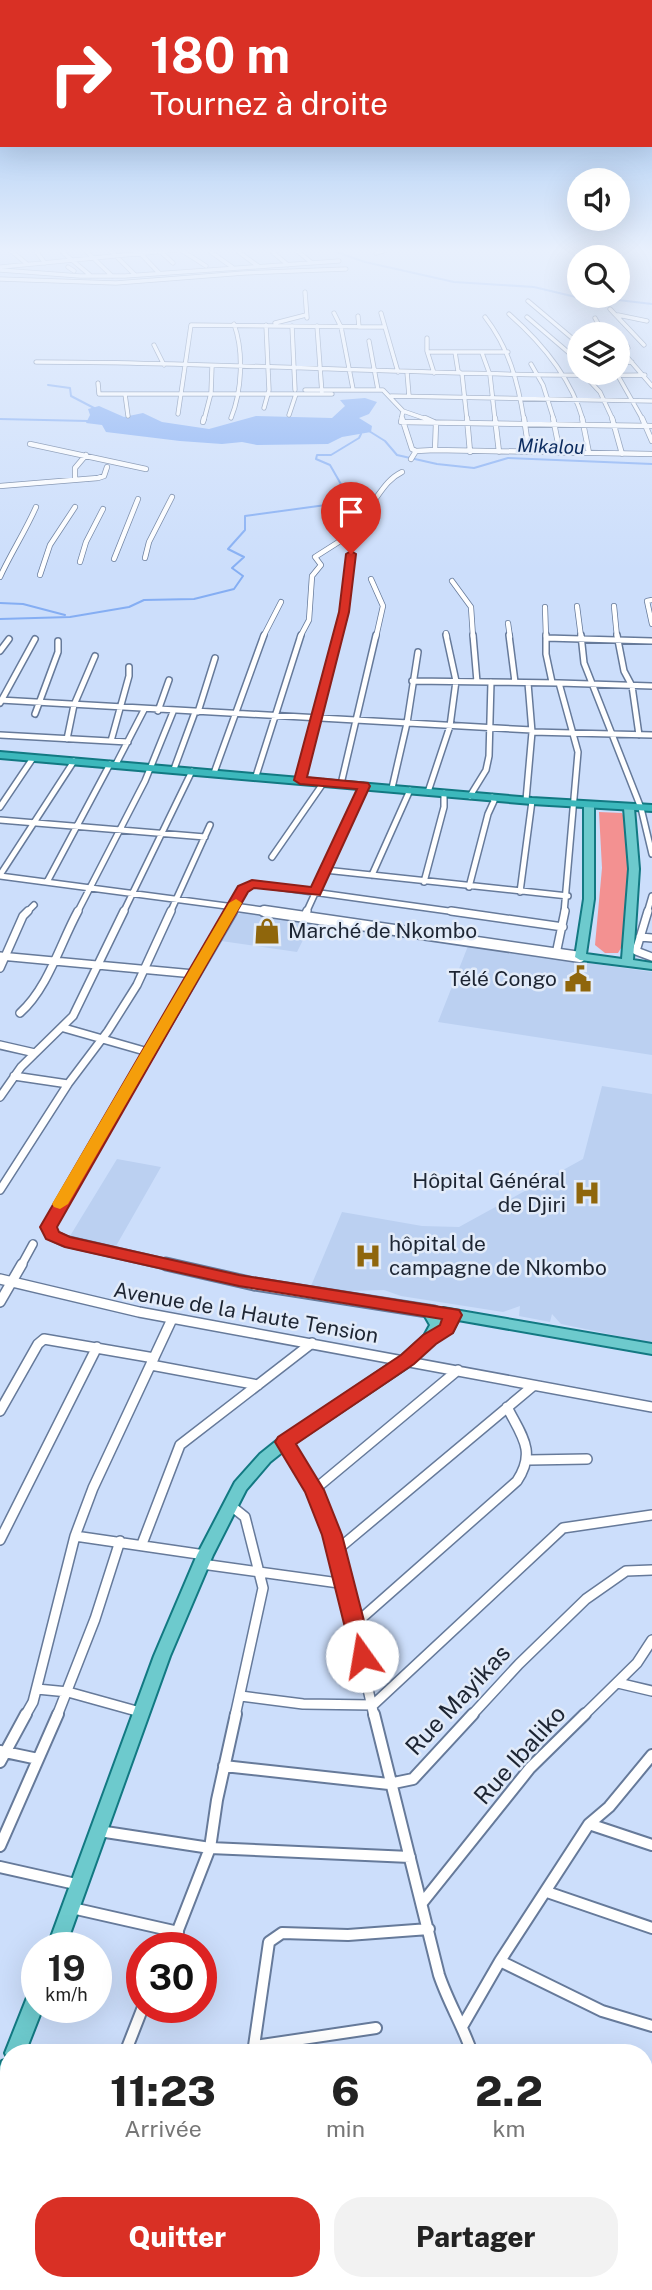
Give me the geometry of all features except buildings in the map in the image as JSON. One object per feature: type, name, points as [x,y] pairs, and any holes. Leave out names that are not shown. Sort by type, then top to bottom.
[{"type":"highway","points":[[0,755],[529,801],[652,808]]},
{"type":"main road","points":[[589,805],[589,900],[580,957],[652,965]]},
{"type":"main road","points":[[627,962],[634,869],[629,808]]},
{"type":"main road","points":[[62,1932],[141,1712],[203,1559],[229,1505],[250,1473],[285,1442],[407,1360],[440,1322],[479,1319],[652,1349]]},
{"type":"main road","points":[[19,2044],[27,2023]]},
{"type":"street","points":[[160,357],[164,365]]},
{"type":"street","points":[[177,414],[183,393],[187,357]]},
{"type":"street","points":[[231,418],[240,394],[239,357]]},
{"type":"street","points":[[264,408],[269,392],[265,357]]},
{"type":"street","points":[[289,415],[296,392],[293,357]]},
{"type":"street","points":[[319,357],[323,392]]},
{"type":"street","points":[[345,357],[353,389]]},
{"type":"street","points":[[372,357],[378,390]]},
{"type":"street","points":[[394,357],[398,372]]},
{"type":"street","points":[[429,357],[434,373]]},
{"type":"street","points":[[456,357],[458,371],[462,374],[470,452]]},
{"type":"street","points":[[483,357],[494,398],[499,452]]},
{"type":"street","points":[[510,357],[521,399],[529,452]]},
{"type":"street","points":[[550,357],[566,376],[577,400],[585,425],[589,453]]},
{"type":"street","points":[[630,360],[652,386]]},
{"type":"street","points":[[36,362],[566,376]]},
{"type":"street","points":[[531,364],[540,376],[549,400],[560,453]]},
{"type":"street","points":[[203,422],[211,393],[212,366]]},
{"type":"street","points":[[407,372],[408,396]]},
{"type":"street","points":[[630,374],[645,375]]},
{"type":"street","points":[[98,383],[99,394],[240,394],[353,389],[378,390],[391,396],[652,401]]},
{"type":"street","points":[[595,385],[604,400],[622,454]]},
{"type":"street","points":[[623,385],[652,441]]},
{"type":"street","points":[[323,392],[332,394]]},
{"type":"street","points":[[125,394],[128,415]]},
{"type":"street","points":[[391,396],[403,411],[417,412],[436,423]]},
{"type":"street","points":[[403,411],[401,422],[412,449],[416,451],[652,454]]},
{"type":"street","points":[[401,422],[652,426]]},
{"type":"street","points":[[435,450],[436,423]]},
{"type":"street","points":[[30,444],[146,469]]},
{"type":"street","points":[[411,459],[416,451]]},
{"type":"street","points":[[75,479],[75,468],[86,456]]},
{"type":"street","points":[[0,486],[102,478],[107,467]]},
{"type":"street","points":[[256,776],[297,643],[309,619],[312,576],[321,565],[315,558],[348,536],[349,530],[359,523],[357,519],[366,513],[392,475],[401,472]]},
{"type":"street","points":[[145,558],[149,542],[172,498]]},
{"type":"street","points":[[114,559],[138,499]]},
{"type":"street","points":[[0,577],[11,553],[23,537],[36,507]]},
{"type":"street","points":[[40,575],[50,545],[75,507]]},
{"type":"street","points":[[80,562],[86,541],[103,509]]},
{"type":"street","points":[[300,780],[344,612],[351,554]]},
{"type":"street","points":[[341,784],[383,606],[370,579]]},
{"type":"street","points":[[452,581],[471,607],[477,682]]},
{"type":"street","points":[[652,600],[647,601],[652,624]]},
{"type":"street","points":[[214,773],[258,646],[269,619],[281,602]]},
{"type":"street","points":[[577,606],[584,663],[641,808],[652,854]]},
{"type":"street","points":[[614,606],[625,671],[632,685],[639,735]]},
{"type":"street","points":[[545,607],[552,682]]},
{"type":"street","points":[[508,623],[514,682]]},
{"type":"street","points":[[428,792],[450,726],[456,681],[446,633]]},
{"type":"street","points":[[546,638],[652,641]]},
{"type":"street","points":[[0,651],[9,639]]},
{"type":"street","points":[[35,639],[1,701],[532,731],[652,735]]},
{"type":"street","points":[[35,714],[58,652],[58,641]]},
{"type":"street","points":[[392,788],[407,723],[418,652]]},
{"type":"street","points":[[66,739],[74,705],[95,656]]},
{"type":"street","points":[[174,769],[215,658]]},
{"type":"street","points":[[111,741],[129,676],[129,667]]},
{"type":"street","points":[[158,711],[169,680]]},
{"type":"street","points":[[412,681],[652,686]]},
{"type":"street","points":[[470,796],[476,781],[487,768],[492,728],[491,682]]},
{"type":"street","points":[[520,892],[529,801],[532,731],[528,683]]},
{"type":"street","points":[[556,954],[568,896],[578,752],[559,683]]},
{"type":"street","points":[[47,882],[76,826],[128,742],[144,710]]},
{"type":"street","points":[[20,1013],[29,1005],[153,767],[173,712]]},
{"type":"street","points":[[0,735],[128,742]]},
{"type":"street","points":[[0,807],[33,758]]},
{"type":"street","points":[[74,761],[0,876],[580,957]]},
{"type":"street","points":[[0,1097],[14,1076],[73,1016],[192,771]]},
{"type":"street","points":[[272,857],[324,782]]},
{"type":"street","points":[[304,918],[364,786]]},
{"type":"street","points":[[372,876],[410,790]]},
{"type":"street","points":[[424,882],[444,807],[444,793]]},
{"type":"street","points":[[469,887],[488,814],[494,801],[492,797]]},
{"type":"street","points":[[0,820],[205,837]]},
{"type":"street","points":[[0,1190],[146,969],[210,825]]},
{"type":"street","points":[[325,870],[568,896]]},
{"type":"street","points":[[440,1322],[65,1241],[52,1235],[48,1227],[245,887],[252,884],[563,927]]},
{"type":"street","points":[[652,896],[650,913],[637,952],[652,957]]},
{"type":"street","points":[[0,968],[2,957],[23,916],[34,905]]},
{"type":"street","points":[[640,937],[652,939]]},
{"type":"street","points":[[2,957],[194,974]]},
{"type":"street","points":[[64,1028],[148,1052]]},
{"type":"street","points":[[0,1045],[35,1053]]},
{"type":"street","points":[[14,1076],[68,1084]]},
{"type":"street","points":[[0,1302],[33,1244]]},
{"type":"street","name":"Avenue de la Haute Tension","points":[[0,1279],[172,1319],[652,1407]]},
{"type":"street","points":[[38,1759],[2,1755],[37,1689],[75,1536],[93,1488],[172,1319]]},
{"type":"street","points":[[0,1411],[38,1344],[44,1339],[97,1348],[258,1385]]},
{"type":"street","points":[[142,1544],[174,1455],[180,1446],[312,1343]]},
{"type":"street","points":[[0,1540],[97,1348]]},
{"type":"street","points":[[314,1490],[458,1370]]},
{"type":"street","points":[[337,1550],[533,1386]]},
{"type":"street","points":[[355,1624],[517,1481],[527,1469],[527,1448],[507,1407]]},
{"type":"street","points":[[285,1442],[314,1490],[337,1550],[389,1784],[448,2001],[463,2025],[469,2044]]},
{"type":"street","points":[[529,1460],[587,1459]]},
{"type":"street","points":[[178,1932],[210,1848],[263,1588],[245,1517],[229,1505]]},
{"type":"street","points":[[241,1696],[303,1704],[373,1704],[563,1528],[652,1515]]},
{"type":"street","points":[[75,1536],[142,1544],[261,1572],[346,1584]]},
{"type":"street","points":[[0,1846],[68,1692],[108,1585],[120,1541]]},
{"type":"street","name":"Rue Mayikas","points":[[225,1766],[389,1784],[413,1779],[519,1664],[586,1599],[626,1571],[652,1570]]},
{"type":"street","name":"Rue Ibaliko","points":[[422,1903],[530,1768],[618,1683],[637,1663],[652,1640]]},
{"type":"street","points":[[618,1683],[652,1691]]},
{"type":"street","points":[[37,1689],[68,1692],[141,1712]]},
{"type":"street","points":[[463,2025],[500,1961],[589,1824],[647,1767],[652,1755]]},
{"type":"street","points":[[589,1824],[652,1845]]},
{"type":"street","points":[[98,1831],[210,1848],[410,1857]]},
{"type":"street","points":[[0,1867],[81,1885]]},
{"type":"street","points":[[547,1892],[652,1928]]},
{"type":"street","points":[[72,1908],[174,1932]]},
{"type":"street","points":[[255,2044],[269,1942],[274,1936],[282,1933],[348,1935],[429,1929]]},
{"type":"street","points":[[500,1961],[602,2011],[652,2026]]},
{"type":"street","points":[[129,2044],[137,2023]]},
{"type":"street","points":[[283,2044],[376,2028]]},
{"type":"shaded area","points":[[599,812],[622,813],[626,825],[629,876],[624,943],[618,953],[605,953],[595,945],[602,868]]},
{"type":"shaded area","name":"Marché de Nkombo","points":[[242,912],[312,922],[297,952],[221,941],[236,916]]},
{"type":"shaded area","points":[[468,946],[652,972],[652,1055],[438,1022]]},
{"type":"shaded area","name":"Hôpital Général de Djiri","points":[[602,1086],[652,1094],[652,1343],[561,1324],[552,1314],[550,1322],[519,1316],[520,1306],[503,1312],[401,1296],[384,1290],[349,1291],[311,1286],[342,1212],[422,1226],[459,1227],[583,1159]]},
{"type":"shaded area","points":[[117,1159],[161,1167],[116,1246],[70,1236]]},
{"type":"water","points":[[365,398],[377,402],[369,414],[359,418],[372,426],[371,432],[342,437],[328,444],[257,445],[242,442],[222,444],[180,441],[106,432],[102,425],[86,423],[90,415],[88,409],[99,406],[124,417],[143,413],[162,422],[209,429],[256,416],[332,418],[345,406],[340,400]]},
{"type":"waterway","points":[[48,385],[70,388],[71,396],[94,408]]},
{"type":"waterway","name":"Mikalou","points":[[0,419],[88,421]]},
{"type":"waterway","name":"Mikalou","points":[[369,431],[385,441],[397,455],[437,464],[474,468],[508,458],[652,464]]},
{"type":"waterway","points":[[0,619],[70,617],[129,607],[144,600],[194,599],[234,589],[243,576],[232,568],[244,557],[228,549],[245,530],[245,516],[333,504],[342,486],[330,465],[316,459],[317,455],[331,455],[359,438],[361,434]]},
{"type":"waterway","points":[[0,603],[23,604],[65,615]]},
{"type":"slow traffic","points":[[60,1204],[236,903]]},
{"type":"place","name":"Marché de Nkombo","points":[[267,931]]},
{"type":"place","name":"Télé Congo","points":[[578,979]]},
{"type":"place","name":"Hôpital Général de Djiri","points":[[587,1193]]},
{"type":"place","name":"hôpital de campagne de Nkombo","points":[[368,1256]]},
{"type":"route","points":[[351,554],[344,612],[300,780],[364,786],[352,815],[315,892],[252,884],[243,889],[48,1227],[52,1235],[65,1241],[239,1280],[453,1315],[447,1329],[429,1339],[407,1360],[285,1442],[314,1490],[332,1535],[362,1656]]}]
